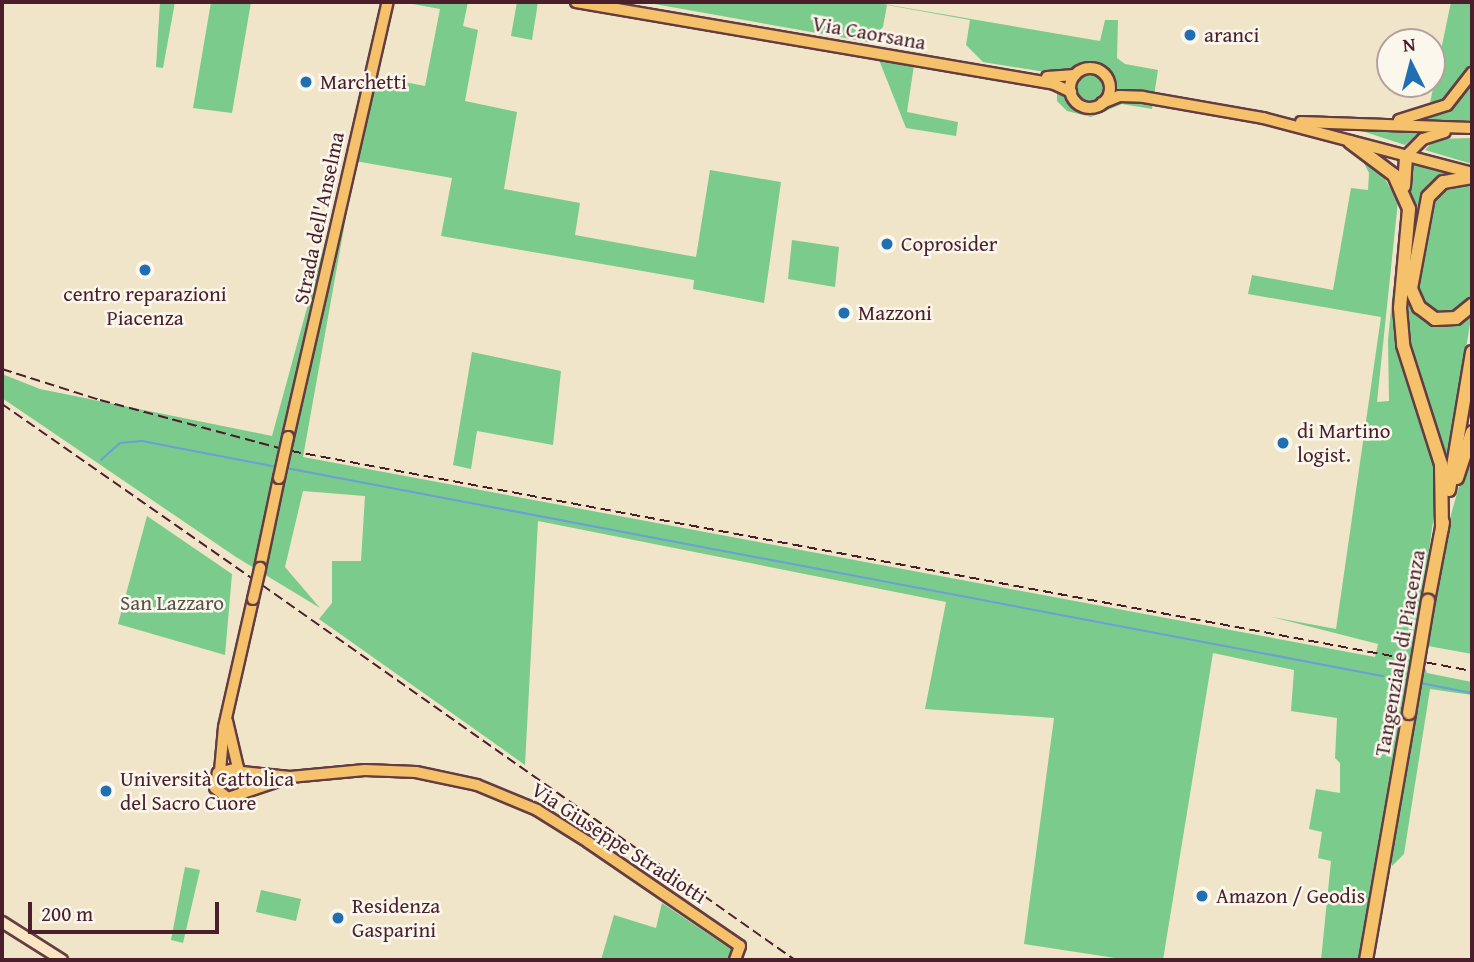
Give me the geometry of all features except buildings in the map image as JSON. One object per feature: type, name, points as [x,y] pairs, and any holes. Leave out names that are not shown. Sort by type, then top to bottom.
[{"type":"highway","points":[[1350,142],[1387,168],[1406,198]]},
{"type":"highway","points":[[1406,156],[1402,174],[1411,228],[1400,307],[1403,345],[1441,464],[1442,528]]},
{"type":"highway","points":[[1472,175],[1443,182],[1428,197],[1411,289],[1419,307],[1435,319],[1457,318],[1472,305]]},
{"type":"highway","name":"Tangenziale di Piacenza","points":[[1366,960],[1472,352]]},
{"type":"highway","points":[[1442,528],[1472,432]]},
{"type":"highway","points":[[1359,960],[1375,907]]},
{"type":"main road","name":"Via Caorsana","points":[[576,2],[1054,84],[1071,92]]},
{"type":"main road","name":"Via Caorsana","points":[[613,2],[1053,79],[1075,75]]},
{"type":"main road","name":"Strada dell'Anselma","points":[[226,718],[386,4]]},
{"type":"main road","points":[[1143,97],[1091,68],[1075,75],[1071,92],[1085,107],[1119,96],[1143,97],[1263,118],[1472,175]]},
{"type":"main road","points":[[1359,124],[1431,113],[1453,99],[1472,73]]},
{"type":"main road","points":[[1102,103],[1109,92],[1108,79]]},
{"type":"main road","points":[[1263,118],[1472,129]]},
{"type":"main road","points":[[1406,156],[1429,135],[1472,129]]},
{"type":"main road","points":[[226,718],[243,792],[231,799],[219,793],[215,785],[220,771],[226,718]]},
{"type":"main road","points":[[220,771],[240,770]]},
{"type":"main road","name":"Via Giuseppe Stradiotti","points":[[240,770],[290,777],[408,771],[457,779],[502,793],[560,824],[740,946],[735,960]]},
{"type":"main road","name":"Via Giuseppe Stradiotti","points":[[243,792],[290,777]]},
{"type":"main road","points":[[2,922],[62,960]]},
{"type":"green space","points":[[160,2],[175,2],[163,68],[156,67]]},
{"type":"green space","points":[[211,2],[251,2],[232,113],[193,108]]},
{"type":"green space","points":[[402,2],[468,2],[463,26],[478,30],[465,101],[517,112],[504,189],[580,203],[575,235],[696,257],[710,170],[781,182],[764,303],[693,289],[694,280],[441,236],[452,178],[355,161],[373,76],[425,86],[440,9]]},
{"type":"green space","points":[[517,2],[538,2],[532,40],[511,36]]},
{"type":"green space","points":[[643,2],[872,2],[1100,41],[1105,20],[1118,20],[1117,58],[1125,64],[1158,70],[1152,109],[1122,104],[1091,117],[1067,111],[1057,101],[1057,74],[983,62],[966,45],[970,20],[887,5],[883,27],[868,42]]},
{"type":"green space","points":[[1451,2],[1472,2],[1472,65],[1457,91],[1434,108],[1430,103],[1431,98],[1446,98],[1446,28]]},
{"type":"green space","points":[[879,60],[914,65],[907,112],[958,122],[956,136],[906,128]]},
{"type":"green space","points":[[1472,80],[1472,121],[1426,120],[1449,107]]},
{"type":"green space","points":[[1359,130],[1420,132],[1405,145]]},
{"type":"green space","points":[[1472,138],[1472,164],[1425,150],[1435,139]]},
{"type":"green space","points":[[1362,159],[1380,171],[1398,201],[1377,402],[1389,401],[1388,340],[1393,290],[1398,291],[1403,360],[1439,479],[1416,643],[1427,673],[1472,682],[1472,695],[1430,689],[1404,854],[1392,866],[1384,836],[1359,960],[1321,960],[1331,861],[1318,858],[1322,832],[1309,829],[1316,789],[1340,793],[1340,763],[1335,758],[1337,718],[1291,711],[1294,670],[1213,653],[1163,960],[1128,960],[1024,944],[1054,718],[925,709],[946,602],[538,521],[525,765],[319,619],[332,603],[332,561],[361,561],[365,496],[303,491],[285,567],[320,608],[236,557],[2,398],[2,374],[40,389],[272,436],[334,209],[347,211],[303,457],[1375,657],[1378,644],[1272,617],[1336,629],[1381,317],[1248,294],[1252,275],[1333,290],[1351,188],[1368,190],[1369,173]]},
{"type":"green space","points":[[1411,161],[1456,174],[1433,185],[1409,280],[1425,317],[1472,311],[1447,469],[1407,349],[1405,287],[1414,222],[1407,186]]},
{"type":"green space","points":[[1472,182],[1472,299],[1447,316],[1425,309],[1414,284],[1426,212],[1441,186]]},
{"type":"green space","points":[[792,240],[839,247],[835,287],[788,279]]},
{"type":"green space","points":[[472,352],[561,371],[553,445],[477,431],[471,469],[453,465]]},
{"type":"green space","points":[[1472,440],[1472,654],[1428,646],[1449,522]]},
{"type":"green space","name":"San Lazzaro","points":[[147,516],[232,574],[225,655],[118,624]]},
{"type":"green space","points":[[185,867],[200,870],[183,943],[171,940]]},
{"type":"green space","points":[[261,890],[301,899],[296,921],[256,912]]},
{"type":"green space","points":[[662,903],[747,960],[601,960],[614,915],[656,928]]},
{"type":"waterway","points":[[101,460],[120,443],[142,441],[277,467]]},
{"type":"waterway","points":[[286,468],[1383,676]]},
{"type":"waterway","points":[[1392,677],[1408,680]]},
{"type":"waterway","points":[[1420,683],[1472,693]]},
{"type":"railway","points":[[2,369],[100,400],[291,451],[1472,671]]},
{"type":"railway","points":[[2,404],[251,578]]},
{"type":"railway","points":[[262,585],[795,960]]},
{"type":"place","name":"aranci","points":[[1190,35]]},
{"type":"place","name":"Marchetti","points":[[306,82]]},
{"type":"place","name":"Coprosider","points":[[887,244]]},
{"type":"place","name":"centro reparazioni Piacenza","points":[[145,270]]},
{"type":"place","name":"Mazzoni","points":[[844,313]]},
{"type":"place","name":"di Martino logist.","points":[[1283,443]]},
{"type":"place","name":"Università Cattolica del Sacro Cuore","points":[[106,791]]},
{"type":"place","name":"Amazon / Geodis","points":[[1202,896]]},
{"type":"place","name":"Residenza Gasparini","points":[[338,918]]}]
